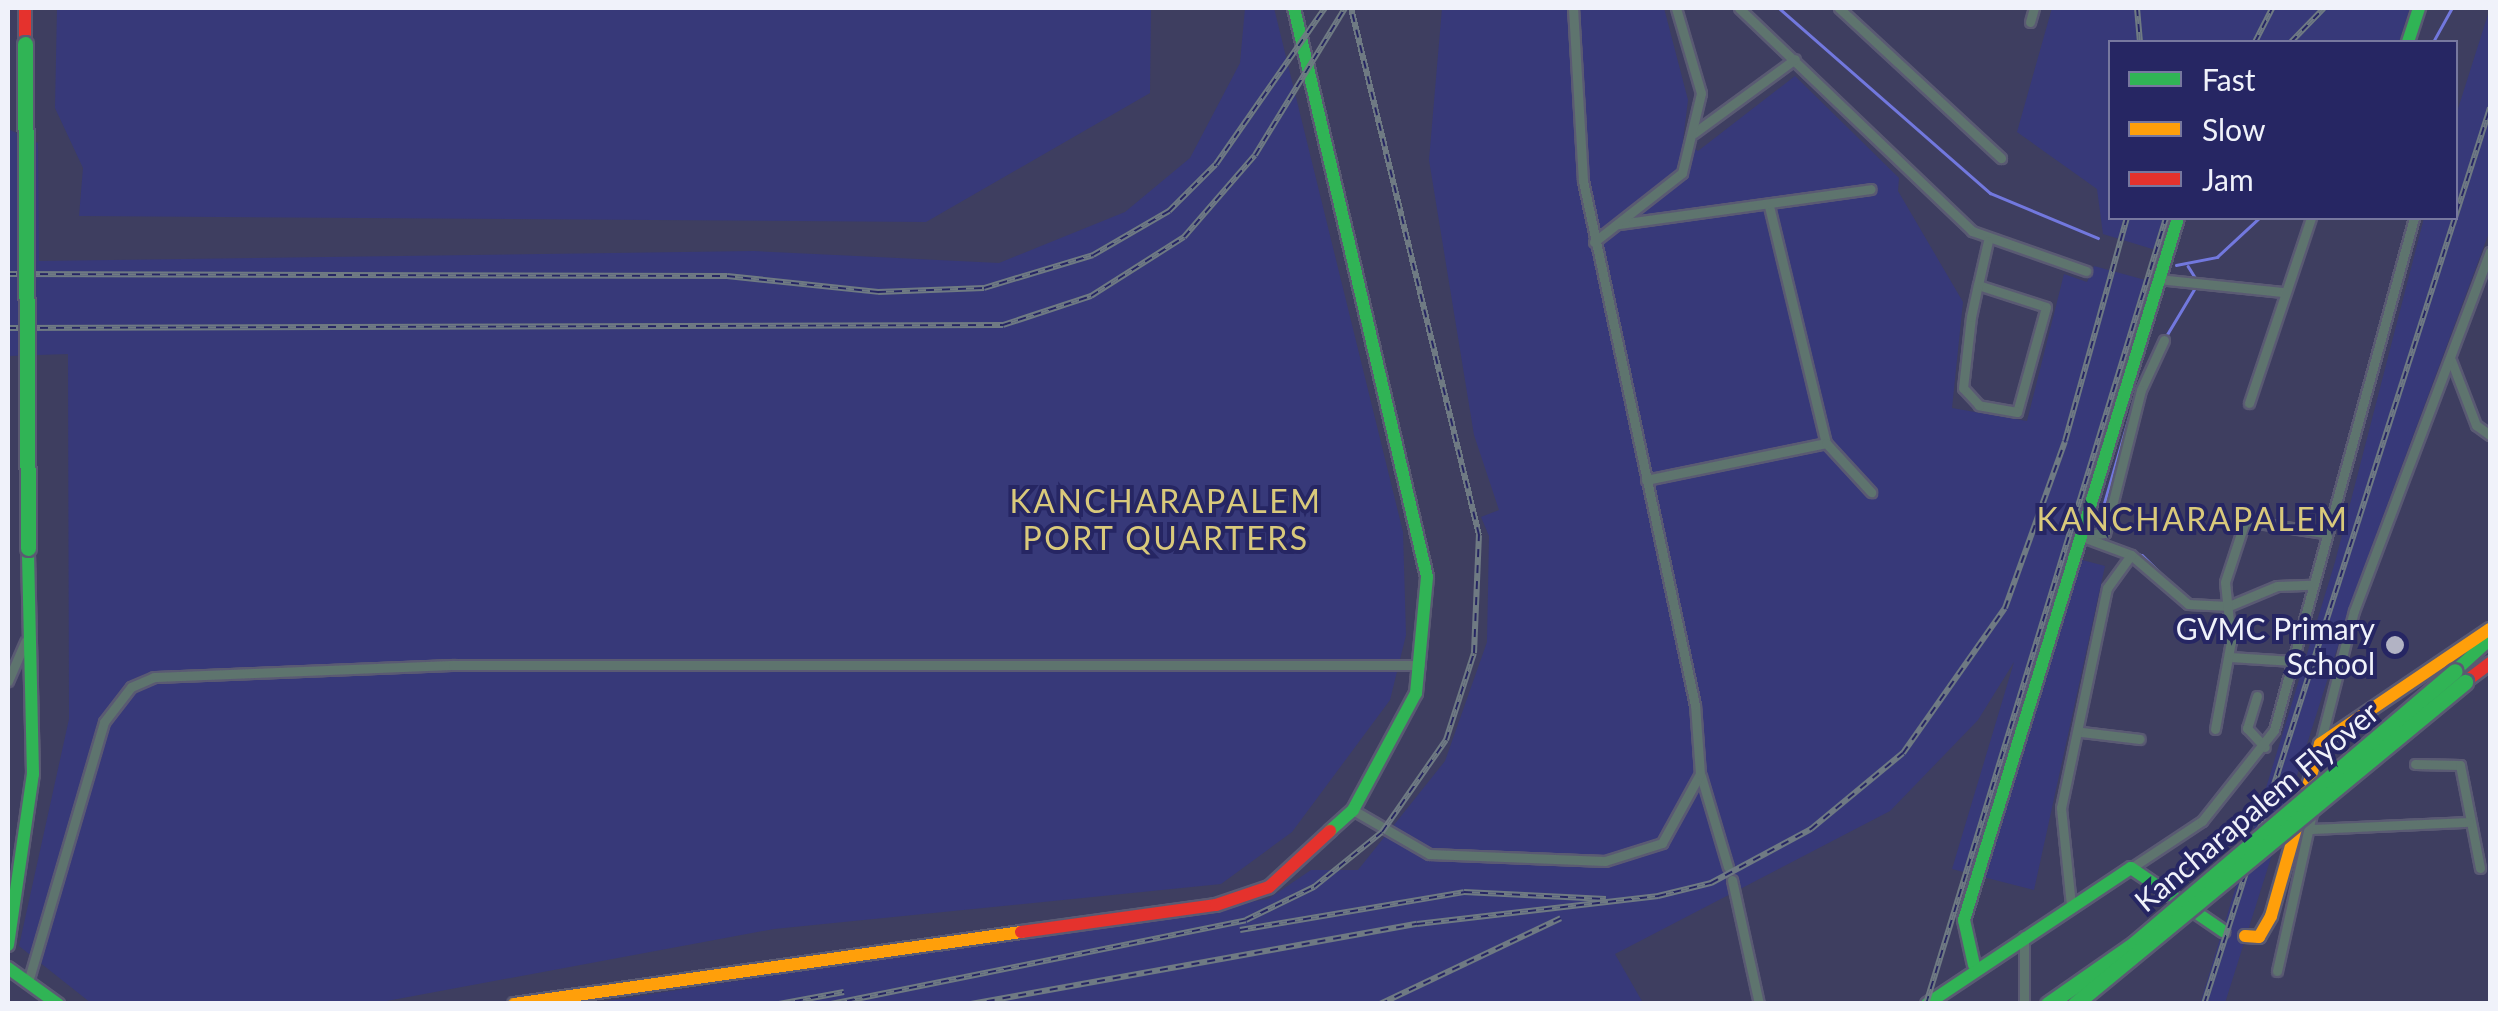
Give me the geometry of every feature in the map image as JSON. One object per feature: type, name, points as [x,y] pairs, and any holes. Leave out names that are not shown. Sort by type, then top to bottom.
[{"type":"street","points":[[8,945],[25,869],[32,742],[24,8]]},
{"type":"street","points":[[514,1004],[1216,905],[1269,887],[1353,810],[1404,723],[1422,664],[1421,544],[1294,8]]},
{"type":"street","points":[[1573,8],[1594,242],[1695,705],[1700,774],[1728,867]]},
{"type":"street","points":[[1594,242],[1678,180],[1694,132],[1701,93],[1676,8]]},
{"type":"street","points":[[1740,8],[1988,241],[2086,271]]},
{"type":"street","points":[[1839,8],[2001,158]]},
{"type":"street","points":[[2030,22],[2034,8]]},
{"type":"street","points":[[2409,40],[2418,8]]},
{"type":"street","points":[[1694,132],[1795,59]]},
{"type":"street","points":[[1619,224],[1871,189]]},
{"type":"street","points":[[1769,206],[1826,443],[1871,492]]},
{"type":"street","points":[[1974,965],[1964,920],[2085,534],[2165,249],[2177,220]]},
{"type":"street","points":[[2249,403],[2282,292],[2309,220]]},
{"type":"street","points":[[1927,1004],[1974,965],[2202,821],[2265,747],[2293,660],[2324,532],[2413,220]]},
{"type":"street","points":[[1978,284],[2046,307],[2017,412],[1965,396],[1978,284],[1988,241]]},
{"type":"street","points":[[2245,936],[2259,936],[2271,916],[2372,578],[2490,252]]},
{"type":"street","points":[[2159,273],[2196,286],[2282,292]]},
{"type":"street","points":[[2477,289],[2490,294]]},
{"type":"street","points":[[2085,534],[2106,533],[2141,390],[2164,340]]},
{"type":"street","points":[[2451,360],[2476,425],[2490,435]]},
{"type":"street","points":[[1646,480],[1826,443]]},
{"type":"street","points":[[2215,729],[2230,657],[2228,604],[2245,521],[2324,532]]},
{"type":"street","points":[[2085,534],[2131,556],[2188,604],[2228,604],[2277,586],[2310,588]]},
{"type":"street","points":[[2071,905],[2060,819],[2082,732],[2107,588],[2131,556]]},
{"type":"street","points":[[8,681],[31,620]]},
{"type":"street","points":[[2320,744],[2490,629]]},
{"type":"street","name":"Kancharapalem Flyover","points":[[2075,1004],[2168,936],[2472,676],[2490,640]]},
{"type":"street","points":[[2230,657],[2293,660]]},
{"type":"street","points":[[2472,676],[2490,663]]},
{"type":"street","points":[[28,982],[104,722],[131,687],[154,677],[453,665],[1422,664]]},
{"type":"street","name":"Kancharapalem Flyover","points":[[2048,1004],[2143,936],[2472,676]]},
{"type":"street","points":[[2257,696],[2247,728],[2265,747]]},
{"type":"street","points":[[2082,732],[2140,738]]},
{"type":"street","points":[[2415,764],[2460,765],[2480,868]]},
{"type":"street","points":[[2278,971],[2312,829],[2312,771]]},
{"type":"street","points":[[1353,810],[1428,854],[1604,861],[1662,843],[1700,774]]},
{"type":"street","points":[[2312,829],[2469,822]]},
{"type":"street","points":[[2131,868],[2223,931]]},
{"type":"street","points":[[1732,880],[1759,1004]]},
{"type":"street","points":[[2024,934],[2024,1004]]},
{"type":"street","points":[[8,968],[58,1004]]},
{"type":"shaded area","points":[[57,8],[1151,8],[1150,93],[926,222],[79,216],[83,168],[55,108]]},
{"type":"shaded area","points":[[1245,8],[1274,8],[1403,532],[1406,635],[1390,700],[1292,832],[1221,884],[774,929],[376,1003],[91,1003],[19,946],[69,719],[68,354],[8,356],[8,129],[38,143],[39,261],[754,251],[999,263],[1125,212],[1190,158],[1240,63]]},
{"type":"shaded area","points":[[1442,8],[1664,8],[1688,100],[1683,141],[1698,151],[1795,76],[1899,178],[1898,191],[1963,302],[1952,408],[2027,421],[2064,274],[2087,282],[2094,266],[2149,281],[2067,556],[2105,566],[2034,890],[1952,869],[2014,662],[1978,720],[1890,811],[1615,954],[1643,1003],[587,1004],[1268,899],[1311,870],[1358,870],[1445,761],[1487,642],[1489,536],[1481,517],[1499,510],[1474,435],[1429,160]]},
{"type":"shaded area","points":[[2052,8],[2410,8],[2400,40],[2108,40],[2108,220],[2173,220],[2159,251],[2103,234],[2097,189],[2017,132]]},
{"type":"shaded area","points":[[2490,8],[2490,230],[2358,583],[2225,1003],[2200,1004],[2335,562],[2423,220],[2458,220],[2458,109]]},
{"type":"waterway","points":[[1779,8],[1990,193],[2098,238]]},
{"type":"waterway","points":[[2434,40],[2452,8]]},
{"type":"waterway","points":[[2176,265],[2217,257],[2257,220]]},
{"type":"waterway","points":[[2188,266],[2196,279]]},
{"type":"waterway","points":[[2144,373],[2196,286]]},
{"type":"waterway","points":[[2096,531],[2134,399]]},
{"type":"waterway","points":[[2110,543],[2142,555],[2176,588]]},
{"type":"railway","points":[[8,274],[727,276],[878,292],[984,288],[1093,255],[1169,211],[1216,164],[1325,8]]},
{"type":"railway","points":[[8,328],[1003,325],[1091,296],[1184,237],[1255,155],[1345,8]]},
{"type":"railway","points":[[831,1004],[1246,920],[1314,887],[1382,832],[1446,740],[1474,653],[1479,535],[1351,8]]},
{"type":"railway","points":[[2137,8],[2140,40]]},
{"type":"railway","points":[[2256,40],[2272,8]]},
{"type":"railway","points":[[2293,40],[2324,8]]},
{"type":"railway","points":[[2458,208],[2490,108]]},
{"type":"railway","points":[[971,1004],[1417,924],[1658,896],[1711,883],[1811,829],[1903,753],[2005,608],[2065,441],[2126,220]]},
{"type":"railway","points":[[1926,1004],[2165,220]]},
{"type":"railway","points":[[2204,1004],[2454,220]]},
{"type":"railway","points":[[1240,930],[1464,892],[1606,899]]},
{"type":"railway","points":[[1380,1004],[1561,918]]},
{"type":"railway","points":[[779,1004],[844,992]]},
{"type":"traffic: fast","points":[[1294,8],[1427,577],[1416,693],[1353,810],[1330,831]]},
{"type":"traffic: fast","points":[[2409,40],[2419,8]]},
{"type":"traffic: fast","points":[[25,44],[28,548]]},
{"type":"traffic: fast","points":[[1974,965],[1964,920],[2177,220]]},
{"type":"traffic: fast","points":[[8,945],[33,774],[28,548]]},
{"type":"traffic: fast","points":[[2455,671],[2490,639]]},
{"type":"traffic: fast","points":[[2048,1004],[2134,944],[2455,671]]},
{"type":"traffic: fast","points":[[2075,1004],[2465,682]]},
{"type":"traffic: fast","points":[[1927,1004],[2131,868],[2223,931]]},
{"type":"traffic: fast","points":[[8,968],[58,1004]]},
{"type":"traffic: slow","points":[[2245,936],[2259,937],[2271,916],[2320,744],[2490,629]]},
{"type":"traffic: slow","points":[[514,1004],[1021,932]]},
{"type":"traffic: jam","points":[[25,8],[25,44]]},
{"type":"traffic: jam","points":[[2465,682],[2490,663]]},
{"type":"traffic: jam","points":[[1021,932],[1216,905],[1269,887],[1330,831]]},
{"type":"place","name":"GVMC Primary School","points":[[2395,645]]},
{"type":"district","name":"KANCHARAPALEM","points":[[2193,519]]},
{"type":"district","name":"KANCHARAPALEM PORT QUARTERS","points":[[1166,520]]}]
